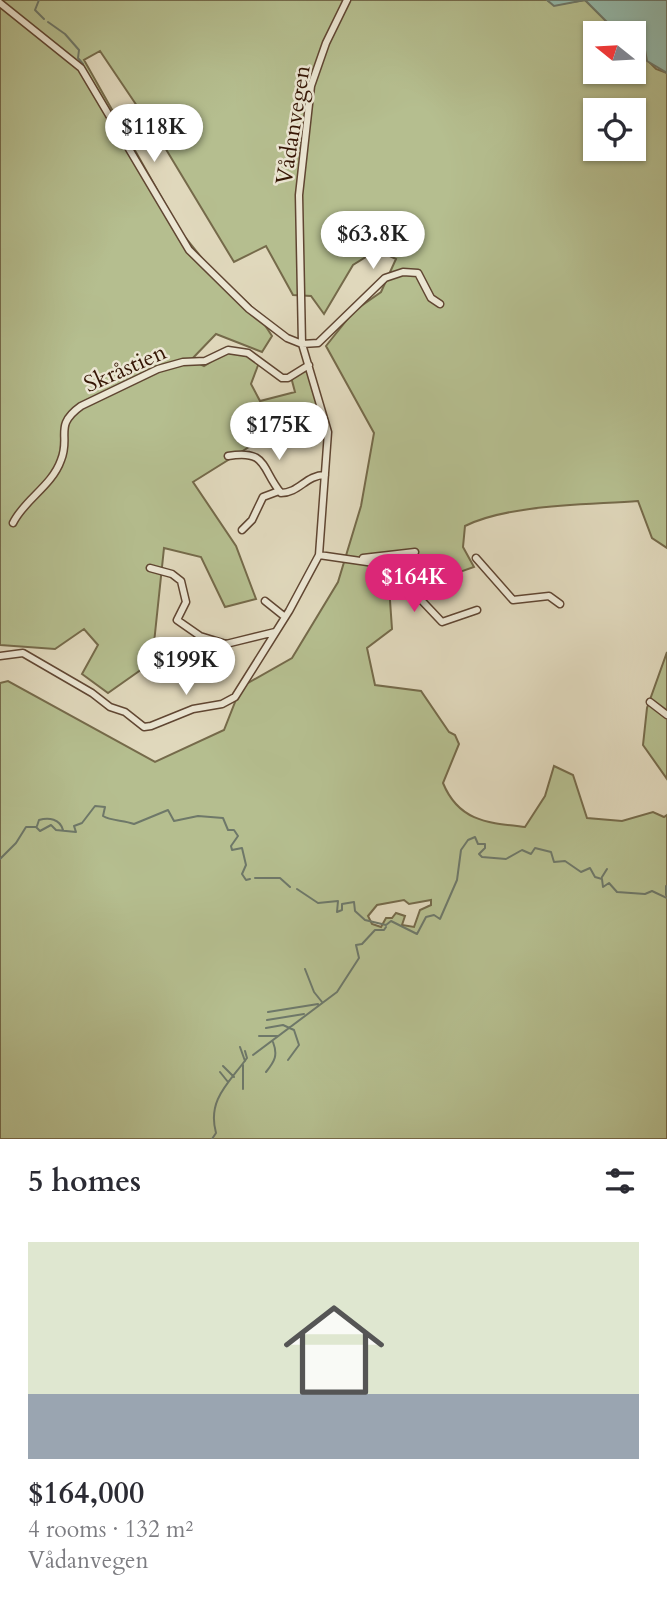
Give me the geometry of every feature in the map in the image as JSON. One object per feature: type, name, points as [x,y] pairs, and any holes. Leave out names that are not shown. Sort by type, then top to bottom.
[{"type":"street","name":"Vådanvegen","points":[[0,656],[23,653],[144,727],[235,697],[285,617],[319,555],[327,423],[302,344],[299,218],[311,86],[322,54],[347,0]]},
{"type":"street","points":[[0,3],[69,55],[87,74],[189,250],[249,309],[287,338],[302,344],[322,341],[382,281],[394,274],[418,273],[431,298],[440,304]]},
{"type":"street","name":"Skråstien","points":[[13,523],[57,468],[63,455],[64,426],[71,413],[82,406],[158,369],[183,362],[205,361],[228,349],[248,353],[282,378],[288,378],[309,365]]},
{"type":"street","points":[[228,456],[246,453],[260,459],[279,491]]},
{"type":"street","points":[[242,530],[253,520],[263,497],[279,491],[292,491],[313,477],[325,475]]},
{"type":"street","points":[[358,560],[415,552]]},
{"type":"street","points":[[319,555],[391,567],[442,622],[477,610]]},
{"type":"street","points":[[476,558],[513,600],[549,596],[560,604]]},
{"type":"street","points":[[150,568],[172,574],[181,582],[185,588],[186,607],[177,620],[200,636],[231,644],[275,632]]},
{"type":"street","points":[[265,601],[285,617]]},
{"type":"street","points":[[650,702],[667,715]]},
{"type":"shaded area","points":[[0,0],[547,0],[554,5],[585,0],[606,21],[583,21],[583,84],[646,84],[646,59],[656,69],[667,73],[667,548],[652,538],[638,501],[526,509],[483,519],[465,526],[463,547],[474,567],[457,573],[449,568],[445,558],[438,558],[422,563],[407,580],[395,577],[389,586],[392,629],[367,648],[375,685],[421,691],[449,732],[455,735],[459,744],[443,783],[450,796],[466,813],[487,822],[525,827],[545,796],[554,766],[573,775],[587,818],[622,821],[653,812],[664,817],[667,815],[667,1139],[0,1139],[0,683],[8,681],[155,762],[224,730],[241,687],[292,658],[338,582],[361,506],[374,433],[326,346],[354,311],[381,292],[396,259],[377,250],[353,265],[324,314],[311,296],[293,295],[266,246],[234,262],[164,146],[100,51],[84,60],[181,232],[209,267],[255,310],[272,336],[262,352],[216,334],[191,360],[204,366],[228,351],[260,360],[251,384],[260,401],[295,392],[291,377],[307,369],[321,402],[193,482],[236,546],[256,599],[225,607],[201,557],[164,548],[152,662],[108,693],[82,674],[98,645],[84,629],[55,649],[0,645]],"holes":[[[404,900],[409,904],[431,900],[431,905],[420,910],[414,927],[402,925],[405,916],[396,913],[392,918],[386,918],[381,927],[372,924],[368,916],[377,905]]]},
{"type":"shaded area","points":[[547,0],[585,0],[554,6]]},
{"type":"shaded area","points":[[585,0],[667,0],[667,73],[647,61],[646,21],[606,21]]},
{"type":"shaded area","points":[[667,652],[667,779],[643,745],[647,708]]},
{"type":"waterway","points":[[39,0],[35,10],[44,19]]},
{"type":"waterway","points":[[48,22],[65,34],[79,50],[78,58],[83,64]]},
{"type":"waterway","points":[[0,859],[16,843],[26,827],[36,827],[40,831],[51,825],[56,830],[76,832],[74,826],[82,823],[95,806],[105,807],[103,816],[106,818],[134,824],[168,810],[174,821],[198,816],[223,818],[228,830],[234,830],[238,836],[231,846],[232,850],[242,848],[246,865],[242,874],[246,880],[250,879]]},
{"type":"waterway","points":[[37,826],[39,820],[50,819],[57,821],[63,830]]},
{"type":"waterway","points":[[297,889],[318,903],[338,901],[337,912],[342,910],[342,904],[354,902],[355,911],[365,920],[386,925],[391,921],[417,934],[426,917],[434,915],[440,919],[457,880],[461,850],[468,840],[475,837],[478,844],[485,844],[479,854],[482,857],[506,859],[522,850],[531,854],[535,848],[551,852],[554,862],[565,861],[581,872],[590,868],[595,877],[602,879],[603,887],[609,883],[617,892],[645,894],[652,891],[667,898]]},
{"type":"waterway","points":[[602,877],[607,869]]},
{"type":"waterway","points":[[255,878],[280,878],[290,887]]},
{"type":"waterway","points":[[666,886],[666,895]]},
{"type":"waterway","points":[[253,1055],[337,992],[359,958],[356,945],[362,944],[375,930],[384,930],[386,927]]},
{"type":"waterway","points":[[305,969],[314,992],[322,1002]]},
{"type":"waterway","points":[[268,1012],[318,1004]]},
{"type":"waterway","points":[[267,1020],[304,1014]]},
{"type":"waterway","points":[[266,1028],[283,1025],[294,1030],[299,1045],[288,1060]]},
{"type":"waterway","points":[[259,1036],[278,1036]]},
{"type":"waterway","points":[[266,1072],[275,1058],[273,1042]]},
{"type":"waterway","points":[[240,1047],[245,1061]]},
{"type":"waterway","points":[[212,1139],[216,1133],[214,1111],[217,1102],[226,1084],[247,1058],[245,1051]]},
{"type":"waterway","points":[[243,1065],[243,1089]]},
{"type":"waterway","points":[[223,1066],[234,1077]]},
{"type":"waterway","points":[[220,1072],[228,1082]]}]
